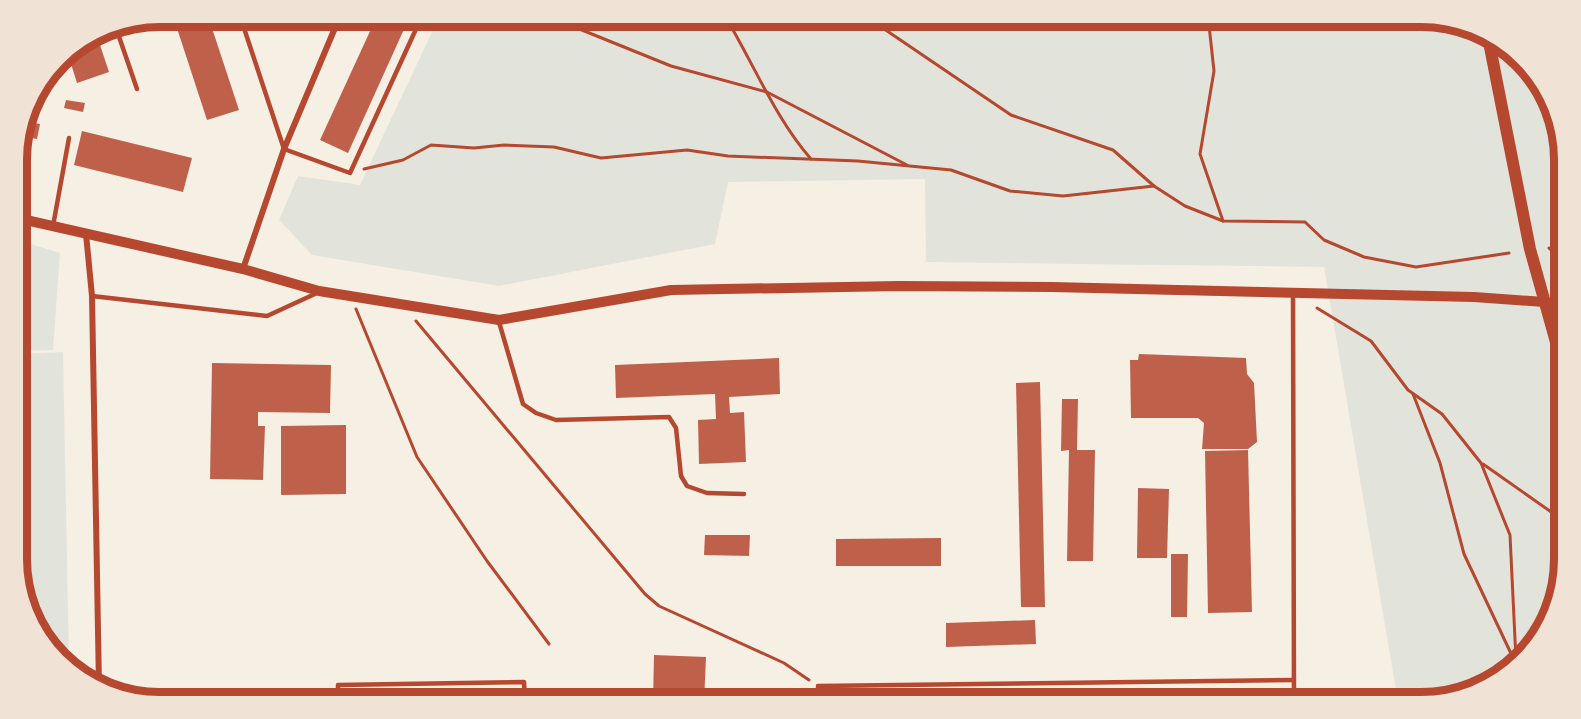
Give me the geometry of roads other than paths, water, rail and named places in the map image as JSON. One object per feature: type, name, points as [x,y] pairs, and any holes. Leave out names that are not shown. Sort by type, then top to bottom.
[{"type":"main road","points":[[1490,46],[1515,180],[1554,336]]},
{"type":"street","points":[[243,269],[284,149],[335,27]]},
{"type":"street","points":[[27,220],[243,269],[319,291],[499,320],[671,290],[900,286],[1474,297],[1554,304]]},
{"type":"street","points":[[86,234],[92,296],[99,677]]},
{"type":"lane","points":[[244,27],[284,149],[350,173],[417,27]]},
{"type":"lane","points":[[118,34],[136,89]]},
{"type":"lane","points":[[53,226],[69,138]]},
{"type":"lane","points":[[92,296],[267,316],[319,291]]},
{"type":"lane","points":[[1293,293],[1294,692]]},
{"type":"lane","points":[[499,320],[523,404],[536,413],[556,420],[669,417],[676,428],[681,476],[687,486],[707,493],[744,494]]},
{"type":"lane","points":[[818,692],[818,686],[1294,680]]},
{"type":"lane","points":[[338,692],[338,685],[524,682],[524,692]]}]
